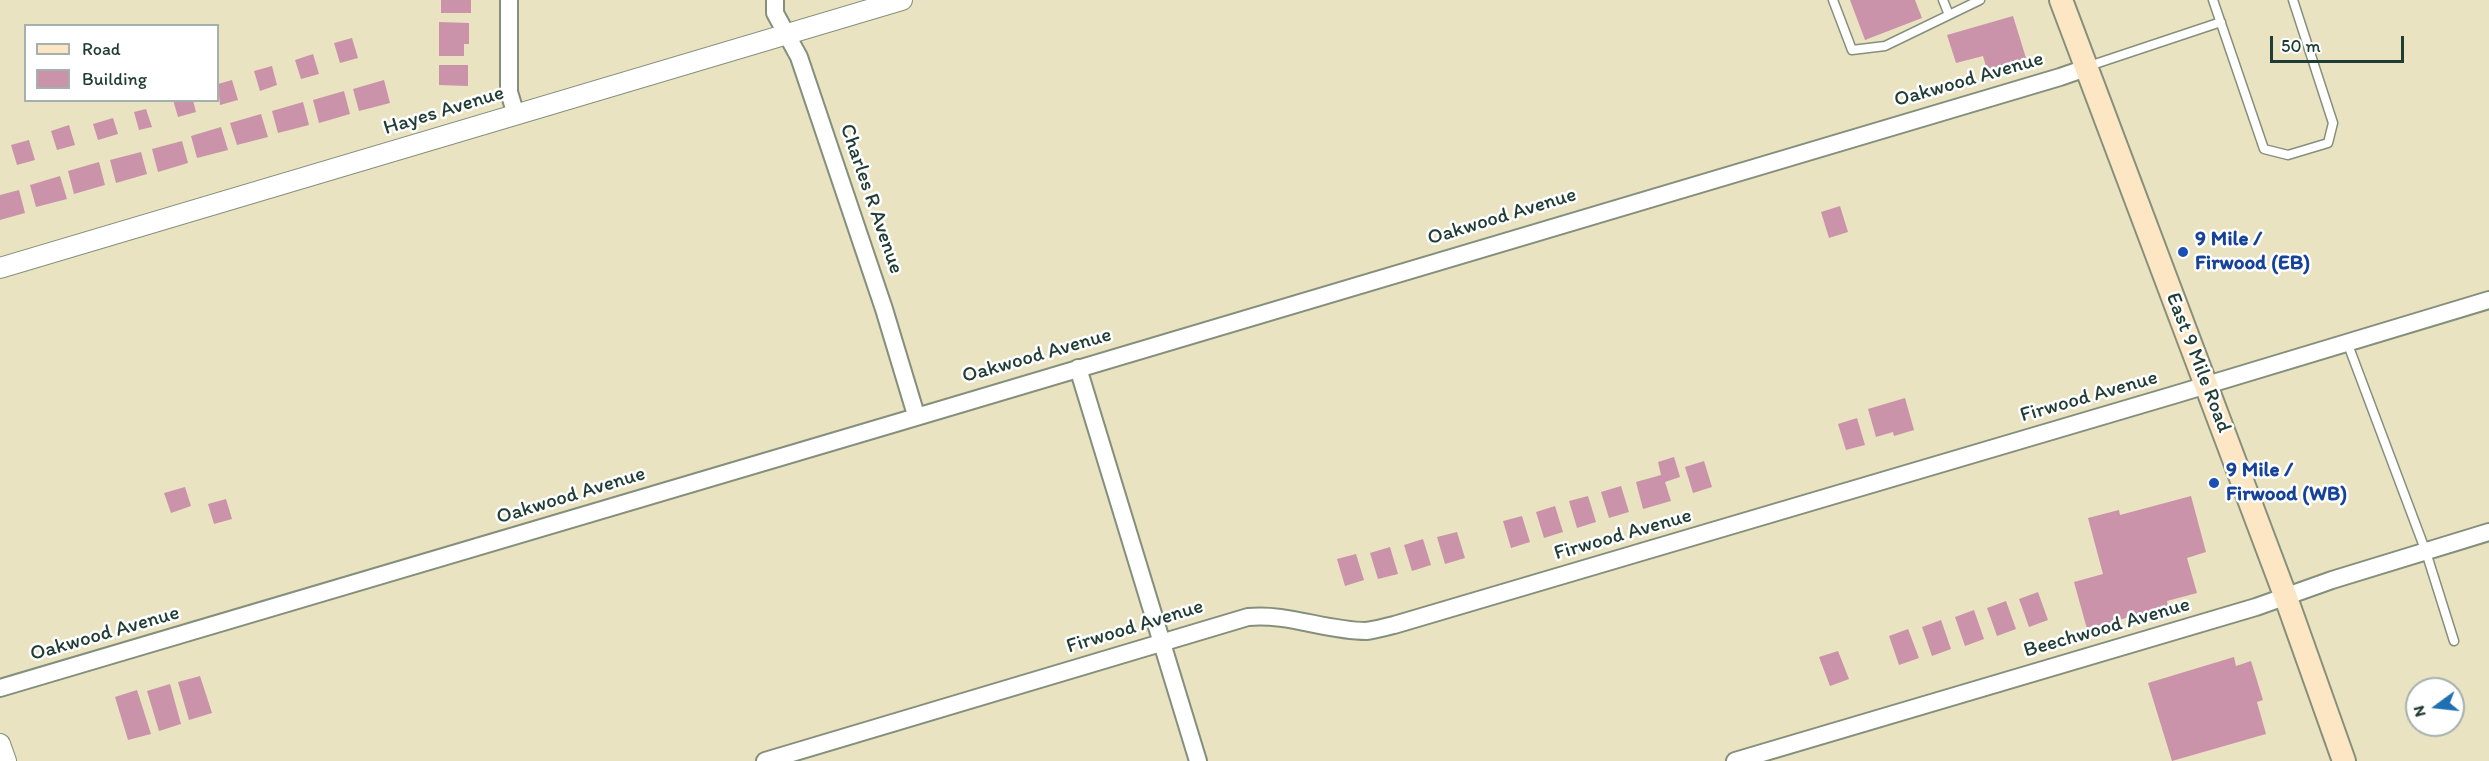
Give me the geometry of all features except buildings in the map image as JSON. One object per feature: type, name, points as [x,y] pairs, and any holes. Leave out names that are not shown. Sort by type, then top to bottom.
[{"type":"main road","name":"East 9 Mile Road","points":[[2061,0],[2285,595],[2344,761]]},
{"type":"street","points":[[508,0],[509,92],[516,115]]},
{"type":"street","name":"Charles R Avenue","points":[[775,0],[775,13],[799,57],[832,152],[916,415]]},
{"type":"street","name":"Hayes Avenue","points":[[0,268],[902,0]]},
{"type":"street","name":"Oakwood Avenue","points":[[0,688],[427,563],[916,415],[2086,68]]},
{"type":"street","name":"Firwood Avenue","points":[[765,761],[1248,617],[1263,615],[1368,631],[1394,625],[2489,300]]},
{"type":"street","points":[[1078,368],[1198,761]]},
{"type":"street","name":"Beechwood Avenue","points":[[1735,761],[2256,608],[2285,595],[2489,532]]},
{"type":"street","points":[[0,744],[6,761]]},
{"type":"lane","points":[[1833,0],[1852,50],[1885,46],[1980,0]]},
{"type":"lane","points":[[1944,0],[1949,15]]},
{"type":"lane","points":[[2213,0],[2264,149],[2288,155],[2328,143],[2333,123],[2293,0]]},
{"type":"lane","points":[[2086,68],[2221,22]]},
{"type":"lane","points":[[2347,342],[2426,552],[2454,641]]},
{"type":"place","name":"9 Mile / Firwood (EB)","points":[[2183,252]]},
{"type":"place","name":"9 Mile / Firwood (WB)","points":[[2214,483]]}]
